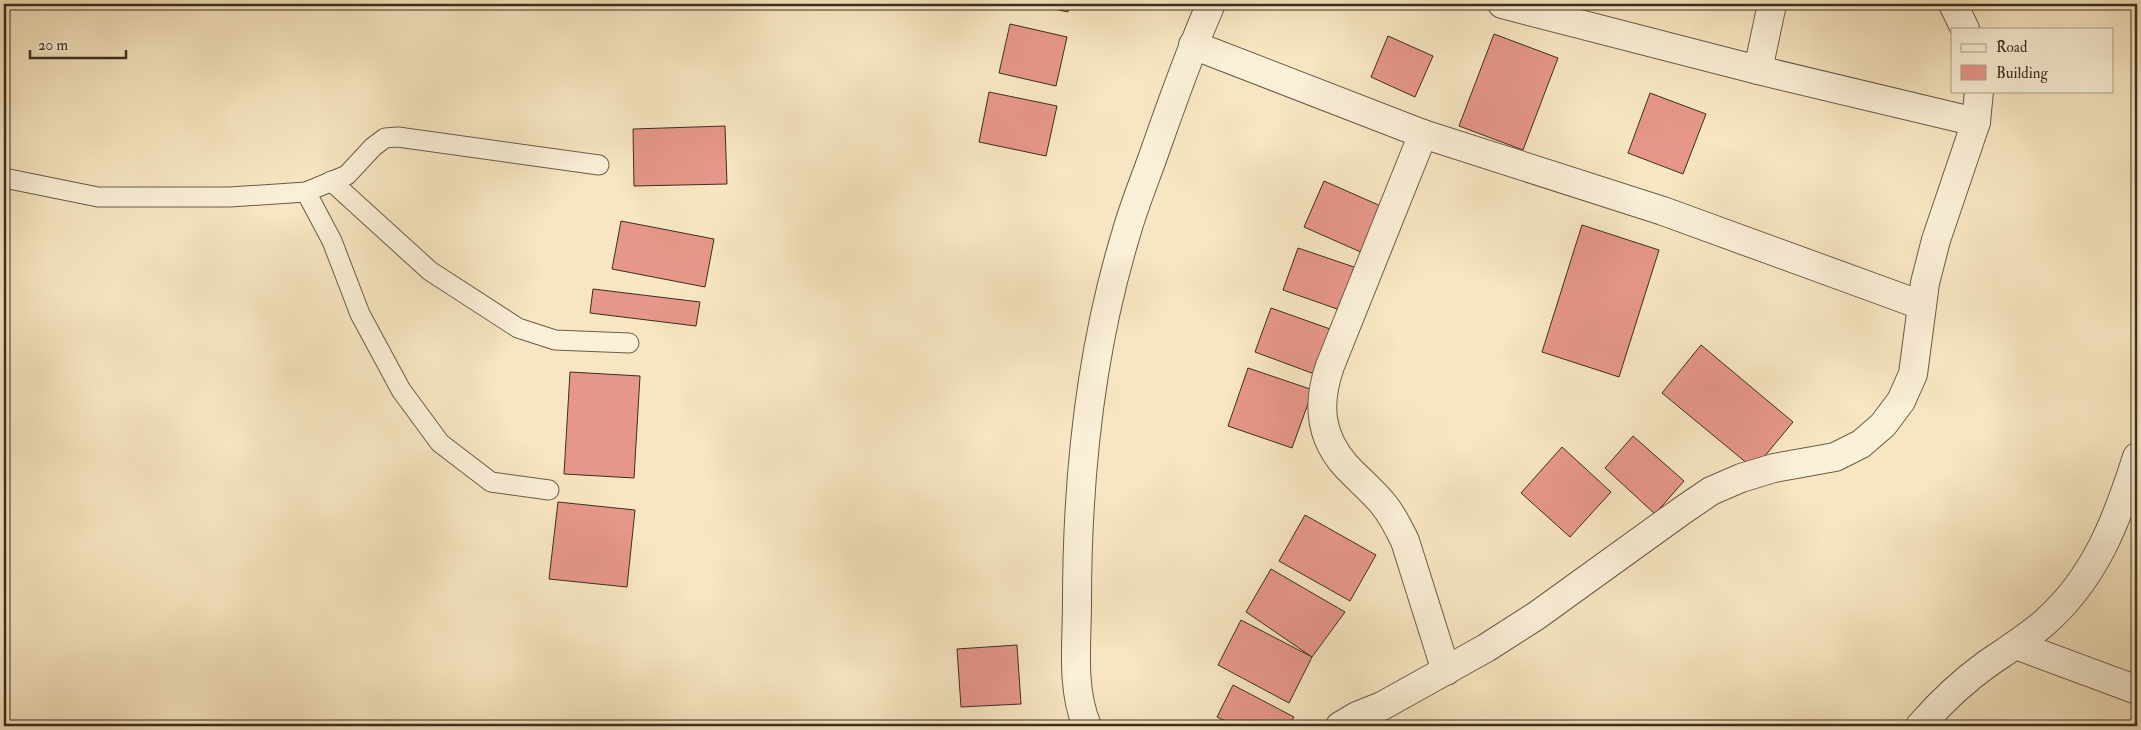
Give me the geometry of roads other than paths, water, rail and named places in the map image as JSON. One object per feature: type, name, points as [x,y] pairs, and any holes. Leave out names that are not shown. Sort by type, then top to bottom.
[{"type":"street","points":[[1087,726],[1079,699],[1077,677],[1077,548],[1082,469],[1092,390],[1107,311],[1126,234],[1192,45],[1211,4]]},
{"type":"street","points":[[1502,4],[1758,70],[1976,122]]},
{"type":"street","points":[[1758,70],[1772,4]]},
{"type":"street","points":[[1954,4],[1965,28]]},
{"type":"street","points":[[1192,45],[1423,134],[1663,211],[1921,305]]},
{"type":"street","points":[[1340,726],[1357,716],[1382,706],[1446,671],[1536,616],[1683,510],[1711,492],[1741,478],[1774,468],[1835,457],[1861,444],[1883,425],[1901,402],[1913,374],[1921,305],[1936,240],[1976,122],[1979,92]]},
{"type":"street","points":[[1423,134],[1330,366],[1323,386],[1321,407],[1324,427],[1332,447],[1344,464],[1383,504],[1405,541],[1446,671]]},
{"type":"street","points":[[1920,726],[1957,688],[2044,622],[2069,598],[2090,570],[2108,539],[2122,507],[2137,457]]},
{"type":"street","points":[[2016,644],[2137,690]]},
{"type":"lane","points":[[4,178],[98,197],[230,197],[306,192],[347,175],[373,147],[385,138],[398,137],[599,165]]},
{"type":"lane","points":[[331,181],[430,271],[518,328],[555,340],[629,343]]},
{"type":"lane","points":[[306,192],[332,242],[364,322],[401,390],[440,443],[491,482],[549,490]]}]
